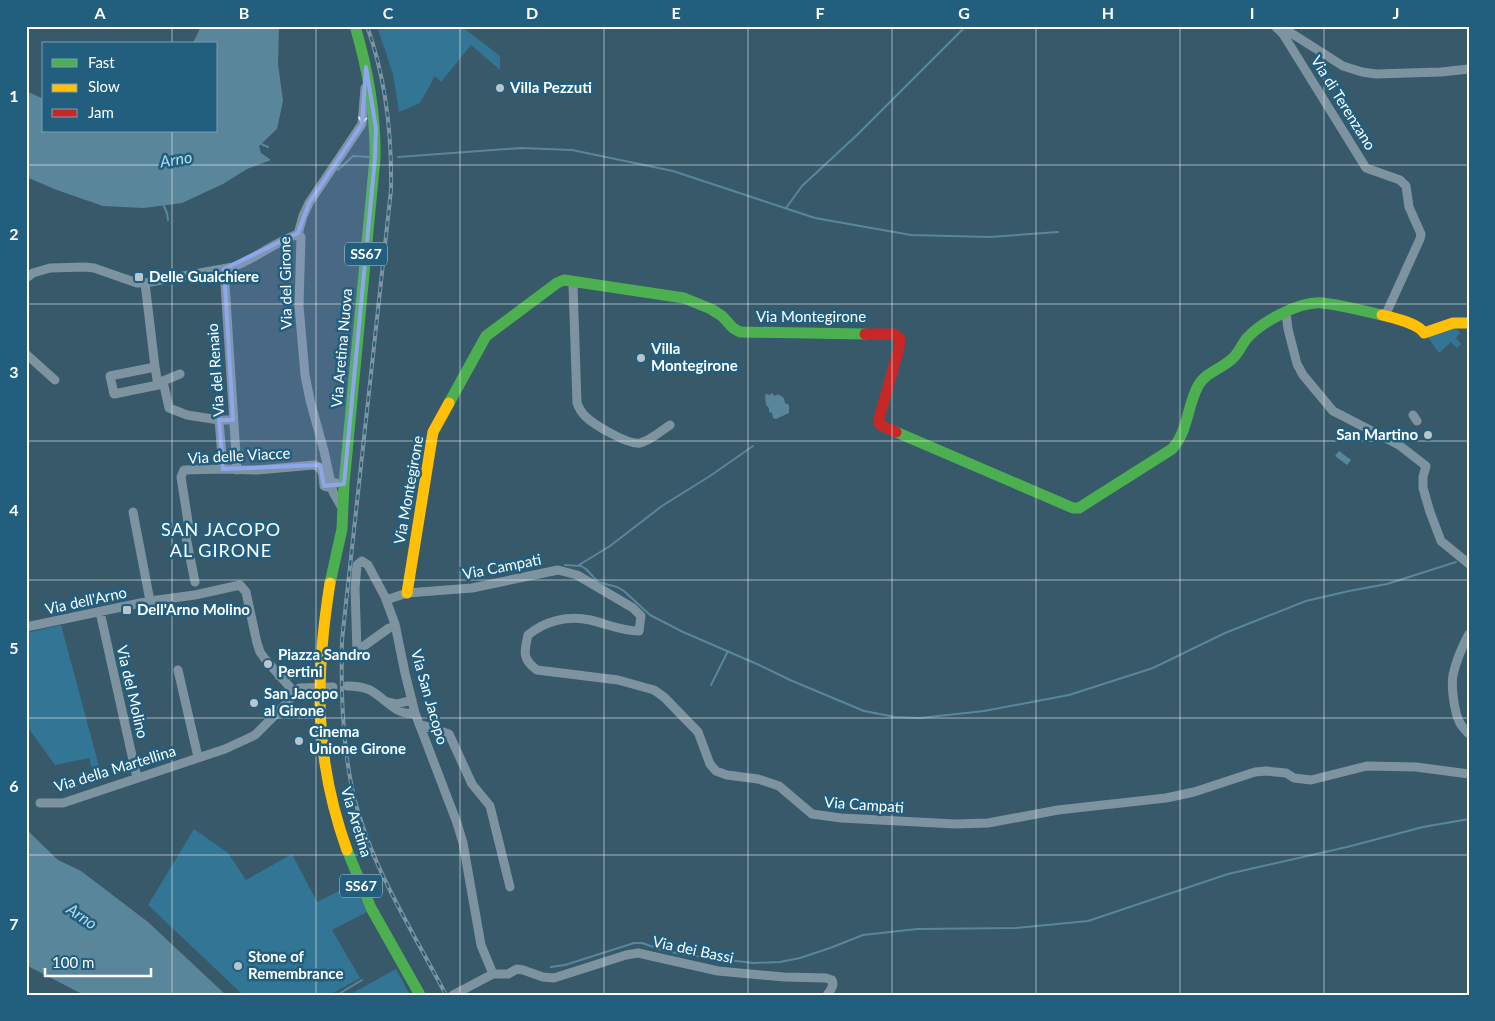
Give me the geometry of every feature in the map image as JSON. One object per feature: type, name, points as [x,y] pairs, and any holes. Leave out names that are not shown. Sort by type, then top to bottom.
[{"type":"street","name":"Via Aretina Nuova","points":[[320,672],[331,577],[342,528],[344,484],[375,158],[376,128],[373,103],[356,26]]},
{"type":"street","points":[[1275,26],[1283,34],[1291,33],[1343,66],[1362,72],[1376,74],[1416,73],[1469,69]]},
{"type":"street","name":"Via di Terenzano","points":[[1283,34],[1366,168],[1396,178],[1406,186],[1409,207],[1421,234],[1385,316]]},
{"type":"street","name":"Via del Girone","points":[[342,508],[335,496],[305,375],[299,314],[301,237],[298,234],[302,216],[362,124],[366,67]]},
{"type":"street","points":[[26,278],[44,269],[82,267],[94,268],[145,284],[224,269],[243,262],[267,248],[298,234]]},
{"type":"street","name":"Via del Renaio","points":[[224,269],[237,470]]},
{"type":"street","name":"Via Montegirone","points":[[407,593],[433,432],[436,426],[486,336],[557,283],[564,280],[684,298],[711,309],[740,332],[894,334],[900,339],[899,348],[879,419],[879,423],[882,426],[1074,508],[1084,506],[1168,453],[1176,445],[1181,435],[1194,393],[1204,376],[1232,359],[1246,339],[1259,328],[1286,312]]},
{"type":"street","points":[[569,280],[573,286],[577,403],[579,408],[585,416],[596,424],[634,444],[641,443],[670,425]]},
{"type":"street","points":[[145,284],[156,367],[158,385],[114,394],[110,376],[156,367]]},
{"type":"street","points":[[1423,488],[1426,466],[1399,446],[1333,411],[1303,376],[1297,364],[1286,312],[1312,303],[1321,303],[1385,316],[1415,325],[1424,332],[1458,322],[1464,321],[1469,323]]},
{"type":"street","points":[[26,354],[55,380]]},
{"type":"street","points":[[180,374],[164,381],[169,408],[187,415],[219,420],[233,420]]},
{"type":"street","points":[[219,420],[223,469]]},
{"type":"street","name":"Via delle Viacce","points":[[195,582],[186,537],[189,528],[181,476],[184,470],[257,470],[316,465],[321,469],[324,486],[332,483]]},
{"type":"street","points":[[1420,476],[1430,512],[1441,541],[1469,564]]},
{"type":"street","points":[[332,483],[344,484]]},
{"type":"street","name":"Via dell'Arno","points":[[133,512],[150,601]]},
{"type":"street","name":"Via San Jacopo","points":[[389,628],[357,652],[355,581],[357,565],[359,563],[364,562],[368,565],[386,600],[395,624],[415,713],[457,822],[463,843],[481,945],[493,974]]},
{"type":"street","name":"Via Campati","points":[[386,600],[407,593],[472,588],[558,570],[577,575],[633,608],[640,616],[639,631],[624,630],[589,620],[560,619],[543,625],[528,635],[525,656],[529,664],[537,670],[618,680],[654,690],[664,697],[698,732],[710,764],[716,771],[727,775],[758,779],[779,786],[812,814],[841,818],[955,824],[988,823],[1058,810],[1166,798],[1194,792],[1266,770],[1286,773],[1294,778],[1311,780],[1367,766],[1416,767],[1469,774]]},
{"type":"street","name":"Via dell'Arno","points":[[26,627],[150,601],[240,586],[246,592],[260,652],[279,676]]},
{"type":"street","name":"Via del Molino","points":[[100,612],[137,778]]},
{"type":"street","points":[[1469,634],[1458,658],[1453,676],[1459,721],[1469,734]]},
{"type":"street","name":"Via della Martellina","points":[[178,670],[198,757]]},
{"type":"street","points":[[320,672],[279,676],[292,696],[301,687],[333,687]]},
{"type":"street","name":"Via Aretina","points":[[320,672],[321,729],[326,767],[342,835],[377,920],[420,995]]},
{"type":"street","points":[[347,686],[366,688],[400,711],[410,714],[415,713]]},
{"type":"street","name":"Via della Martellina","points":[[40,803],[63,803],[225,749],[252,737],[292,696]]},
{"type":"street","points":[[387,702],[397,704],[412,700]]},
{"type":"street","points":[[420,724],[448,734],[472,784],[490,806],[510,887]]},
{"type":"street","name":"Via dei Bassi","points":[[453,995],[493,974],[508,974],[517,969],[543,977],[554,978],[626,955],[638,953],[718,971],[784,977],[826,978],[832,980],[833,983],[832,988],[826,995]]},
{"type":"highlighted area","points":[[366,67],[376,128],[375,158],[344,484],[324,486],[320,465],[223,469],[219,420],[233,420],[224,269],[298,233],[309,203],[362,124]]},
{"type":"shaded area","points":[[377,26],[461,26],[500,56],[500,70],[471,45],[441,82],[435,76],[420,103],[399,112],[393,74]]},
{"type":"shaded area","points":[[1455,326],[1460,333],[1456,338],[1461,344],[1457,348],[1451,342],[1439,353],[1427,336]]},
{"type":"shaded area","points":[[61,625],[100,770],[93,772],[89,758],[55,765],[26,725],[26,633]]},
{"type":"shaded area","points":[[194,829],[228,853],[246,880],[292,854],[317,902],[353,884],[367,912],[332,930],[360,978],[330,995],[243,995],[148,905]]},
{"type":"shaded area","points":[[396,969],[410,995],[349,995]]},
{"type":"water","points":[[201,26],[279,26],[278,64],[283,101],[277,129],[259,146],[261,153],[271,160],[247,169],[223,184],[182,203],[144,208],[103,206],[26,177],[26,91],[42,98],[42,132],[218,132],[218,42],[193,42]]},
{"type":"water","points":[[772,393],[775,396],[778,394],[784,398],[785,403],[789,405],[789,413],[776,419],[773,418],[766,405],[765,394],[770,395]]},
{"type":"water","points":[[1339,451],[1351,460],[1347,465],[1335,456]]},
{"type":"water","name":"Arno","points":[[26,829],[58,860],[81,871],[148,922],[226,995],[84,995],[26,965]]},
{"type":"waterway","points":[[786,208],[802,186],[858,134],[966,26]]},
{"type":"waterway","points":[[259,143],[268,147]]},
{"type":"waterway","points":[[398,157],[521,148],[572,150],[673,171],[815,218],[911,235],[990,237],[1058,232]]},
{"type":"waterway","points":[[338,170],[353,156],[369,157]]},
{"type":"waterway","points":[[163,204],[168,220]]},
{"type":"waterway","points":[[579,565],[610,546],[662,506],[753,446]]},
{"type":"waterway","points":[[565,565],[581,566],[598,582],[624,591],[650,615],[683,632],[790,680],[864,711],[895,717],[920,718],[984,711],[1069,695],[1153,668],[1225,633],[1306,601],[1387,584],[1456,562]]},
{"type":"waterway","points":[[711,685],[728,651]]},
{"type":"waterway","points":[[551,967],[565,965],[634,943],[642,943],[686,955],[753,963],[780,962],[800,958],[863,935],[917,929],[1016,928],[1088,921],[1228,874],[1347,847],[1423,827],[1469,819]]},
{"type":"waterway","points":[[337,995],[362,980]]},
{"type":"railway","points":[[367,26],[379,66],[387,107],[391,190],[342,640],[344,733],[352,788],[369,842],[405,920],[446,995]]},
{"type":"traffic: fast","points":[[330,583],[342,529],[344,484],[375,158],[370,92],[355,26]]},
{"type":"traffic: fast","points":[[449,403],[486,336],[557,283],[564,280],[684,298],[711,309],[740,332],[865,334]]},
{"type":"traffic: fast","points":[[896,432],[1073,508],[1079,508],[1172,449],[1181,435],[1194,394],[1201,381],[1230,361],[1247,338],[1271,319],[1292,309],[1313,303],[1337,305],[1382,315]]},
{"type":"traffic: fast","points":[[347,850],[371,908],[420,995]]},
{"type":"traffic: slow","points":[[1382,315],[1417,326],[1424,333],[1453,323],[1469,323]]},
{"type":"traffic: slow","points":[[407,593],[433,432],[449,403]]},
{"type":"traffic: slow","points":[[330,583],[322,652],[320,718],[328,783],[347,850]]},
{"type":"traffic: jam","points":[[865,334],[894,334],[900,339],[879,419],[879,423],[882,426],[896,432]]},
{"type":"place","name":"Villa Pezzuti","points":[[500,88]]},
{"type":"place","name":"Delle Gualchiere","points":[[139,277]]},
{"type":"place","name":"Villa Montegirone","points":[[641,358]]},
{"type":"place","name":"San Martino","points":[[1428,435]]},
{"type":"place","name":"Dell'Arno Molino","points":[[127,610]]},
{"type":"place","name":"Piazza Sandro Pertini","points":[[268,664]]},
{"type":"place","name":"San Jacopo al Girone","points":[[254,703]]},
{"type":"place","name":"Cinema Unione Girone","points":[[299,741]]},
{"type":"place","name":"Stone of Remembrance","points":[[238,966]]},
{"type":"district","name":"SAN JACOPO AL GIRONE","points":[[221,540]]}]
